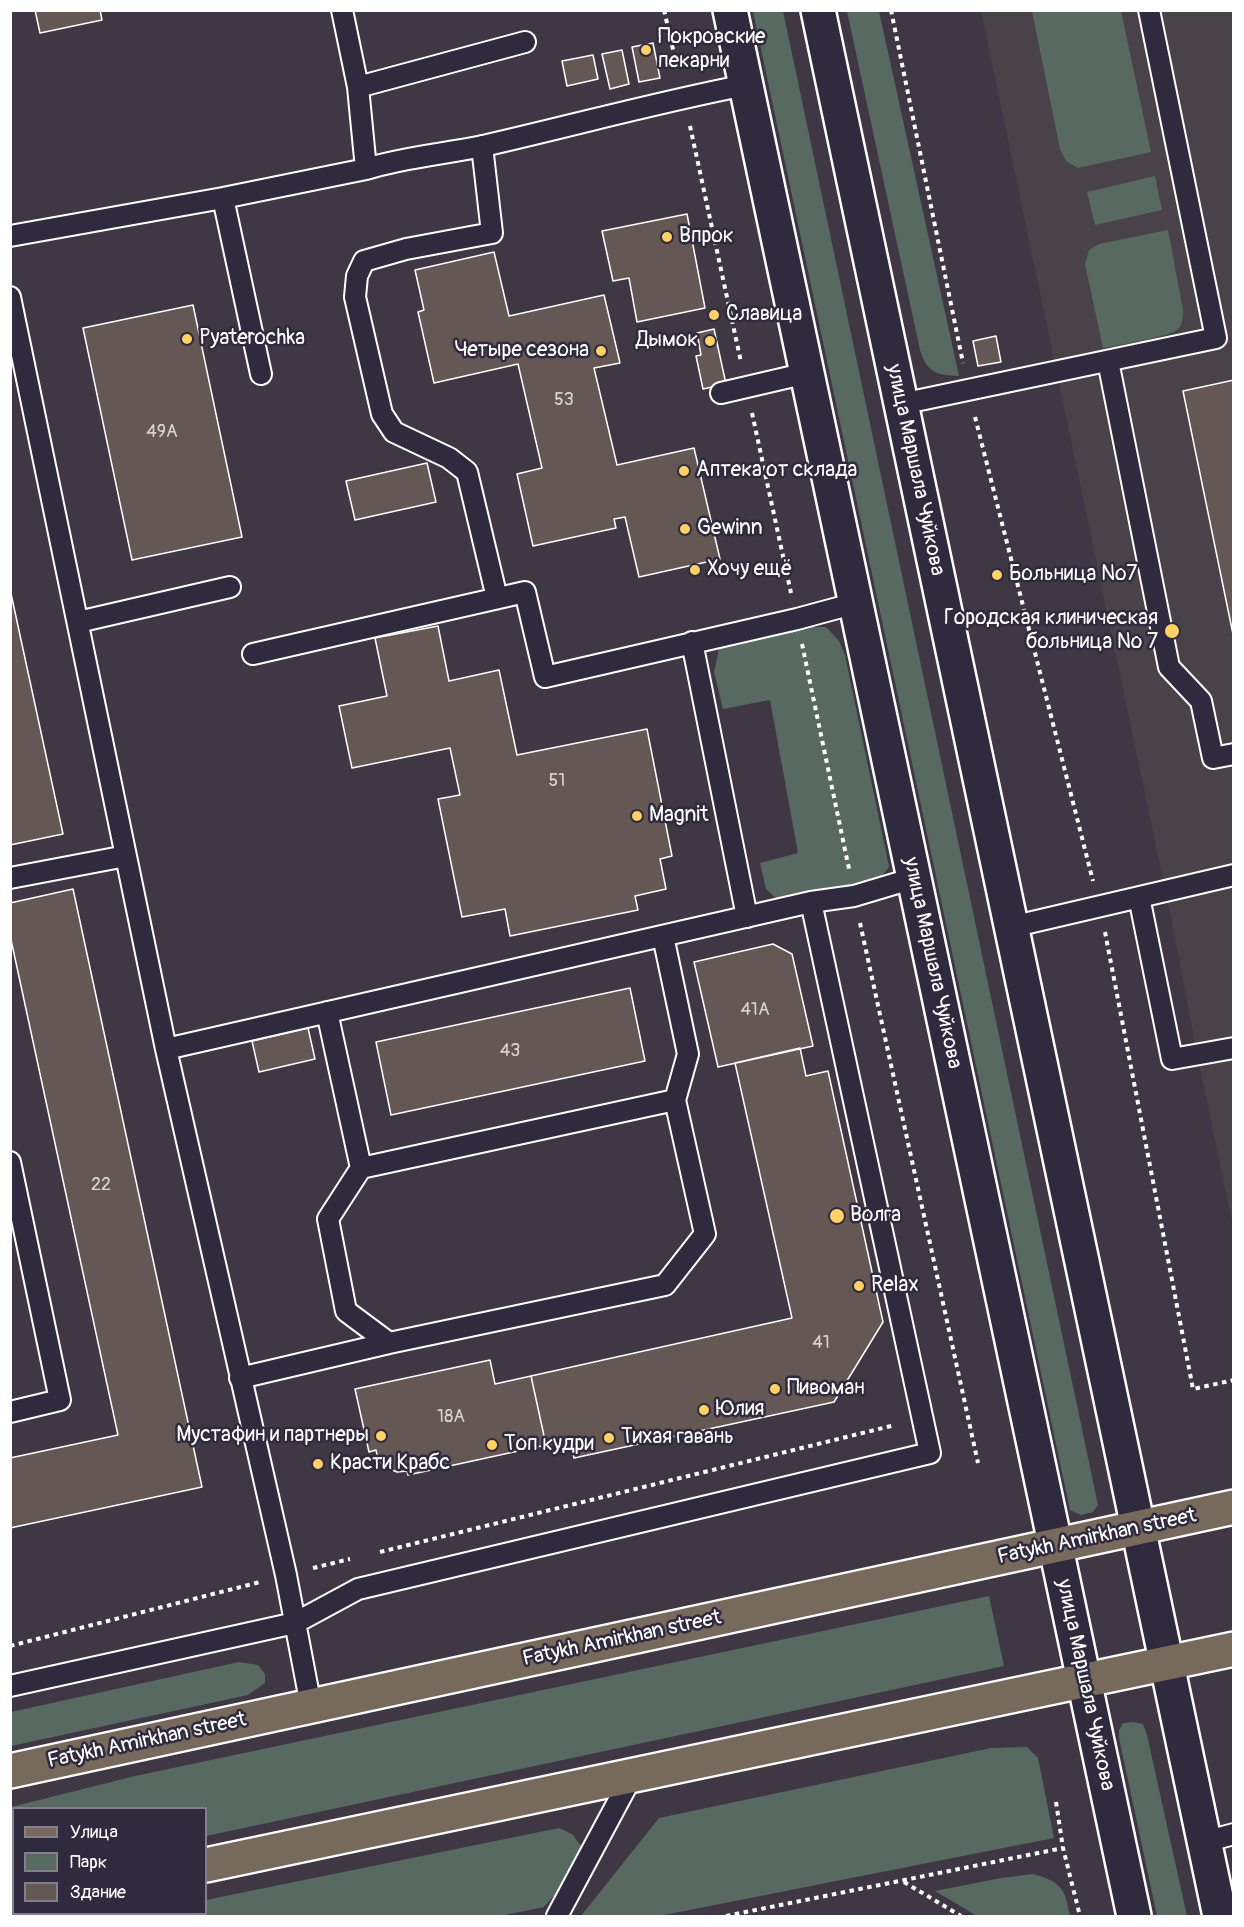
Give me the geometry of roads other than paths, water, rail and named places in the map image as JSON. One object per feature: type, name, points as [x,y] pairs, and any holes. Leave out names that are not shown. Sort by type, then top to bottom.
[{"type":"main road","name":"улица Маршала Чуйкова","points":[[730,10],[1134,1917]]},
{"type":"main road","name":"улица Маршала Чуйкова","points":[[818,10],[1166,1663],[1219,1838],[1220,1917]]},
{"type":"main road","name":"Fatykh Amirkhan street","points":[[10,1771],[1233,1507]]},
{"type":"main road","points":[[207,1865],[1233,1648]]},
{"type":"lane","points":[[342,10],[358,87],[366,170]]},
{"type":"lane","points":[[900,404],[1216,338],[1149,10]]},
{"type":"lane","points":[[358,87],[525,42]]},
{"type":"lane","points":[[10,236],[366,170],[384,163],[482,146],[684,97],[746,85]]},
{"type":"lane","points":[[482,146],[492,233],[405,249],[364,261],[357,276],[355,297],[382,414],[394,432],[449,458],[467,472],[497,598]]},
{"type":"lane","points":[[224,198],[261,374]]},
{"type":"lane","points":[[10,297],[166,1049],[283,1563],[311,1706]]},
{"type":"lane","points":[[1108,361],[1169,667],[1202,701],[1214,758],[1233,753]]},
{"type":"lane","points":[[721,393],[807,372]]},
{"type":"lane","points":[[78,622],[230,587]]},
{"type":"lane","points":[[253,654],[525,592],[545,677],[797,620],[856,603]]},
{"type":"lane","points":[[692,642],[747,917]]},
{"type":"lane","points":[[10,878],[126,856]]},
{"type":"lane","points":[[1011,927],[1233,875]]},
{"type":"lane","points":[[166,1049],[811,902],[854,896],[914,878]]},
{"type":"lane","points":[[1139,897],[1172,1059],[1233,1048]]},
{"type":"lane","points":[[10,1686],[295,1623],[358,1589],[930,1453],[811,902]]},
{"type":"lane","points":[[240,1378],[389,1343],[665,1285],[705,1234],[675,1100],[688,1054],[663,936]]},
{"type":"lane","points":[[327,1012],[361,1168]]},
{"type":"lane","points":[[389,1343],[346,1311],[328,1219],[361,1168],[675,1100]]},
{"type":"lane","points":[[10,1162],[60,1400],[10,1412]]},
{"type":"lane","points":[[557,1917],[633,1774]]},
{"type":"place","name":"Покровские пекарни","points":[[646,50]]},
{"type":"place","name":"Впрок","points":[[667,237]]},
{"type":"place","name":"Славица","points":[[714,315]]},
{"type":"place","name":"Pyaterochka","points":[[187,339]]},
{"type":"place","name":"Дымок","points":[[710,341]]},
{"type":"place","name":"Четыре сезона","points":[[601,351]]},
{"type":"place","name":"Аптека от склада","points":[[684,471]]},
{"type":"place","name":"Gewinn","points":[[685,529]]},
{"type":"place","name":"Хочу ещё","points":[[695,570]]},
{"type":"place","name":"Больница №7","points":[[997,575]]},
{"type":"place","name":"Городская клиническая больница № 7","points":[[1172,631]]},
{"type":"place","name":"Magnit","points":[[637,816]]},
{"type":"place","name":"Волга","points":[[837,1216]]},
{"type":"place","name":"Relax","points":[[859,1286]]},
{"type":"place","name":"Пивоман","points":[[775,1389]]},
{"type":"place","name":"Юлия","points":[[704,1410]]},
{"type":"place","name":"Мустафин и партнеры","points":[[381,1436]]},
{"type":"place","name":"Тихая гавань","points":[[609,1438]]},
{"type":"place","name":"Топ кудри","points":[[492,1445]]},
{"type":"place","name":"Красти Крабс","points":[[318,1464]]}]
